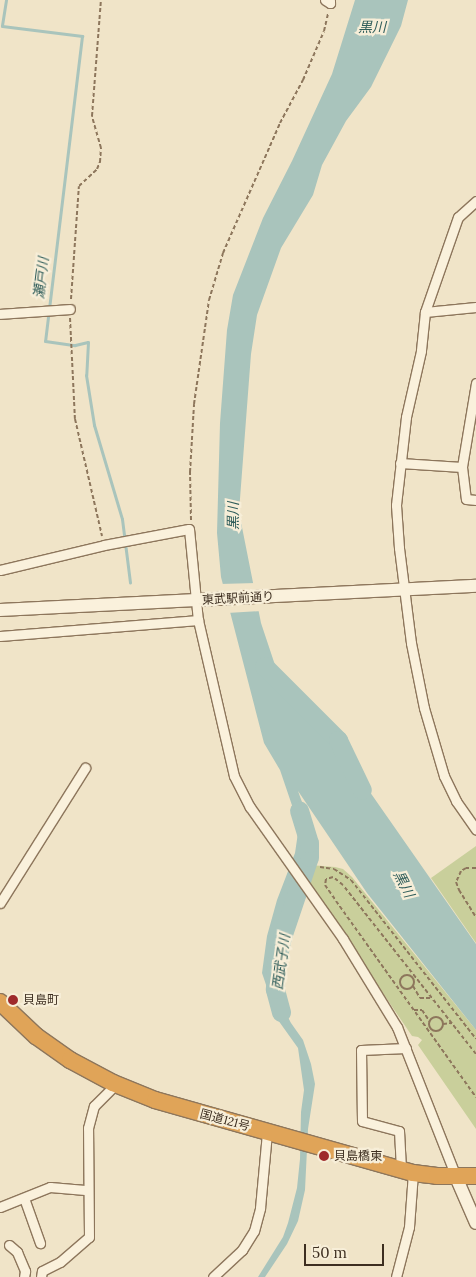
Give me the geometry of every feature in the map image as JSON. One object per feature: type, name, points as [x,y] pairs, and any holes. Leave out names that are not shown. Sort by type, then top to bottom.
[{"type":"highway","name":"国道121号","points":[[0,1002],[36,1036],[70,1060],[116,1084],[155,1100],[407,1171],[456,1177],[476,1176]]},
{"type":"street","points":[[476,200],[458,217],[425,312],[421,351],[406,418],[396,505],[400,590],[430,731],[451,790],[476,830]]},
{"type":"street","points":[[425,312],[476,307]]},
{"type":"street","points":[[0,314],[70,309]]},
{"type":"street","points":[[476,383],[473,424],[462,467],[466,500],[476,500]]},
{"type":"street","points":[[400,463],[462,467]]},
{"type":"street","points":[[0,570],[104,545],[189,529],[199,600],[198,620],[234,776],[250,807],[378,994],[406,1048],[476,1224]]},
{"type":"street","name":"東武駅前通り","points":[[0,610],[476,586]]},
{"type":"street","points":[[0,636],[198,620]]},
{"type":"street","points":[[0,903],[86,768]]},
{"type":"street","points":[[396,1277],[409,1227],[407,1171],[399,1131],[362,1121],[361,1050],[406,1048]]},
{"type":"street","points":[[40,1277],[42,1271],[60,1262],[89,1237],[88,1128],[94,1106],[116,1084]]},
{"type":"street","points":[[213,1277],[242,1250],[254,1231],[260,1208],[267,1132]]},
{"type":"street","points":[[0,1207],[50,1187],[88,1190]]},
{"type":"street","points":[[24,1198],[40,1243]]},
{"type":"street","points":[[9,1245],[17,1252],[24,1271],[24,1277]]},
{"type":"path","points":[[102,0],[92,116],[101,148],[100,162],[97,169],[79,186],[70,309],[75,418],[104,545]]},
{"type":"path","points":[[189,529],[192,517],[190,472],[194,404],[209,300],[223,253],[280,123],[304,80],[324,31],[328,1]]},
{"type":"path","points":[[320,867],[334,869],[351,880],[476,1039]]},
{"type":"path","points":[[476,868],[466,868],[458,876],[456,882],[476,916]]},
{"type":"path","points":[[476,1054],[343,886],[333,877],[326,878],[324,882],[327,889],[476,1097]]},
{"type":"path","points":[[393,982],[400,981],[403,977],[409,976],[413,980],[413,986],[420,998],[432,998]]},
{"type":"path","points":[[400,981],[400,985],[405,989],[413,986]]},
{"type":"path","points":[[413,1010],[422,1010],[434,1030],[440,1029],[443,1024]]},
{"type":"path","points":[[430,1022],[432,1018],[438,1017],[443,1024]]},
{"type":"path","points":[[443,1024],[452,1024]]},
{"type":"green space","points":[[476,846],[476,943],[431,878]]},
{"type":"green space","points":[[310,865],[343,869],[352,877],[476,1030],[476,1129],[418,1045],[422,1040],[412,1036],[304,876],[305,870]]},
{"type":"water","points":[[355,0],[408,0],[401,26],[371,87],[346,121],[322,165],[313,195],[281,248],[257,315],[251,354],[239,512],[261,623],[283,689],[335,742],[476,944],[476,1030],[367,893],[298,791],[306,813],[306,855],[289,894],[270,971],[280,1002],[303,1040],[315,1084],[308,1129],[305,1190],[298,1221],[287,1244],[265,1277],[258,1277],[283,1237],[288,1223],[297,1188],[300,1159],[301,1112],[304,1090],[298,1048],[278,1020],[262,973],[267,936],[277,900],[295,853],[299,826],[280,770],[264,743],[221,577],[217,533],[220,423],[227,330],[233,295],[263,218],[292,161],[332,74]]},
{"type":"pier","points":[[256,583],[261,611],[227,613],[220,584]]},
{"type":"waterway","name":"瀬戸川","points":[[6,0],[2,26],[82,36],[45,341],[75,345],[88,342],[86,375],[94,425],[122,519],[130,582]]},
{"type":"waterway","name":"黒川","points":[[264,666],[338,740],[362,790]]},
{"type":"waterway","name":"西武子川","points":[[281,1012],[275,989],[276,965],[282,937],[309,857],[309,843],[299,810]]},
{"type":"place","name":"貝島町","points":[[13,1000]]},
{"type":"place","name":"貝島橋東","points":[[324,1156]]}]
